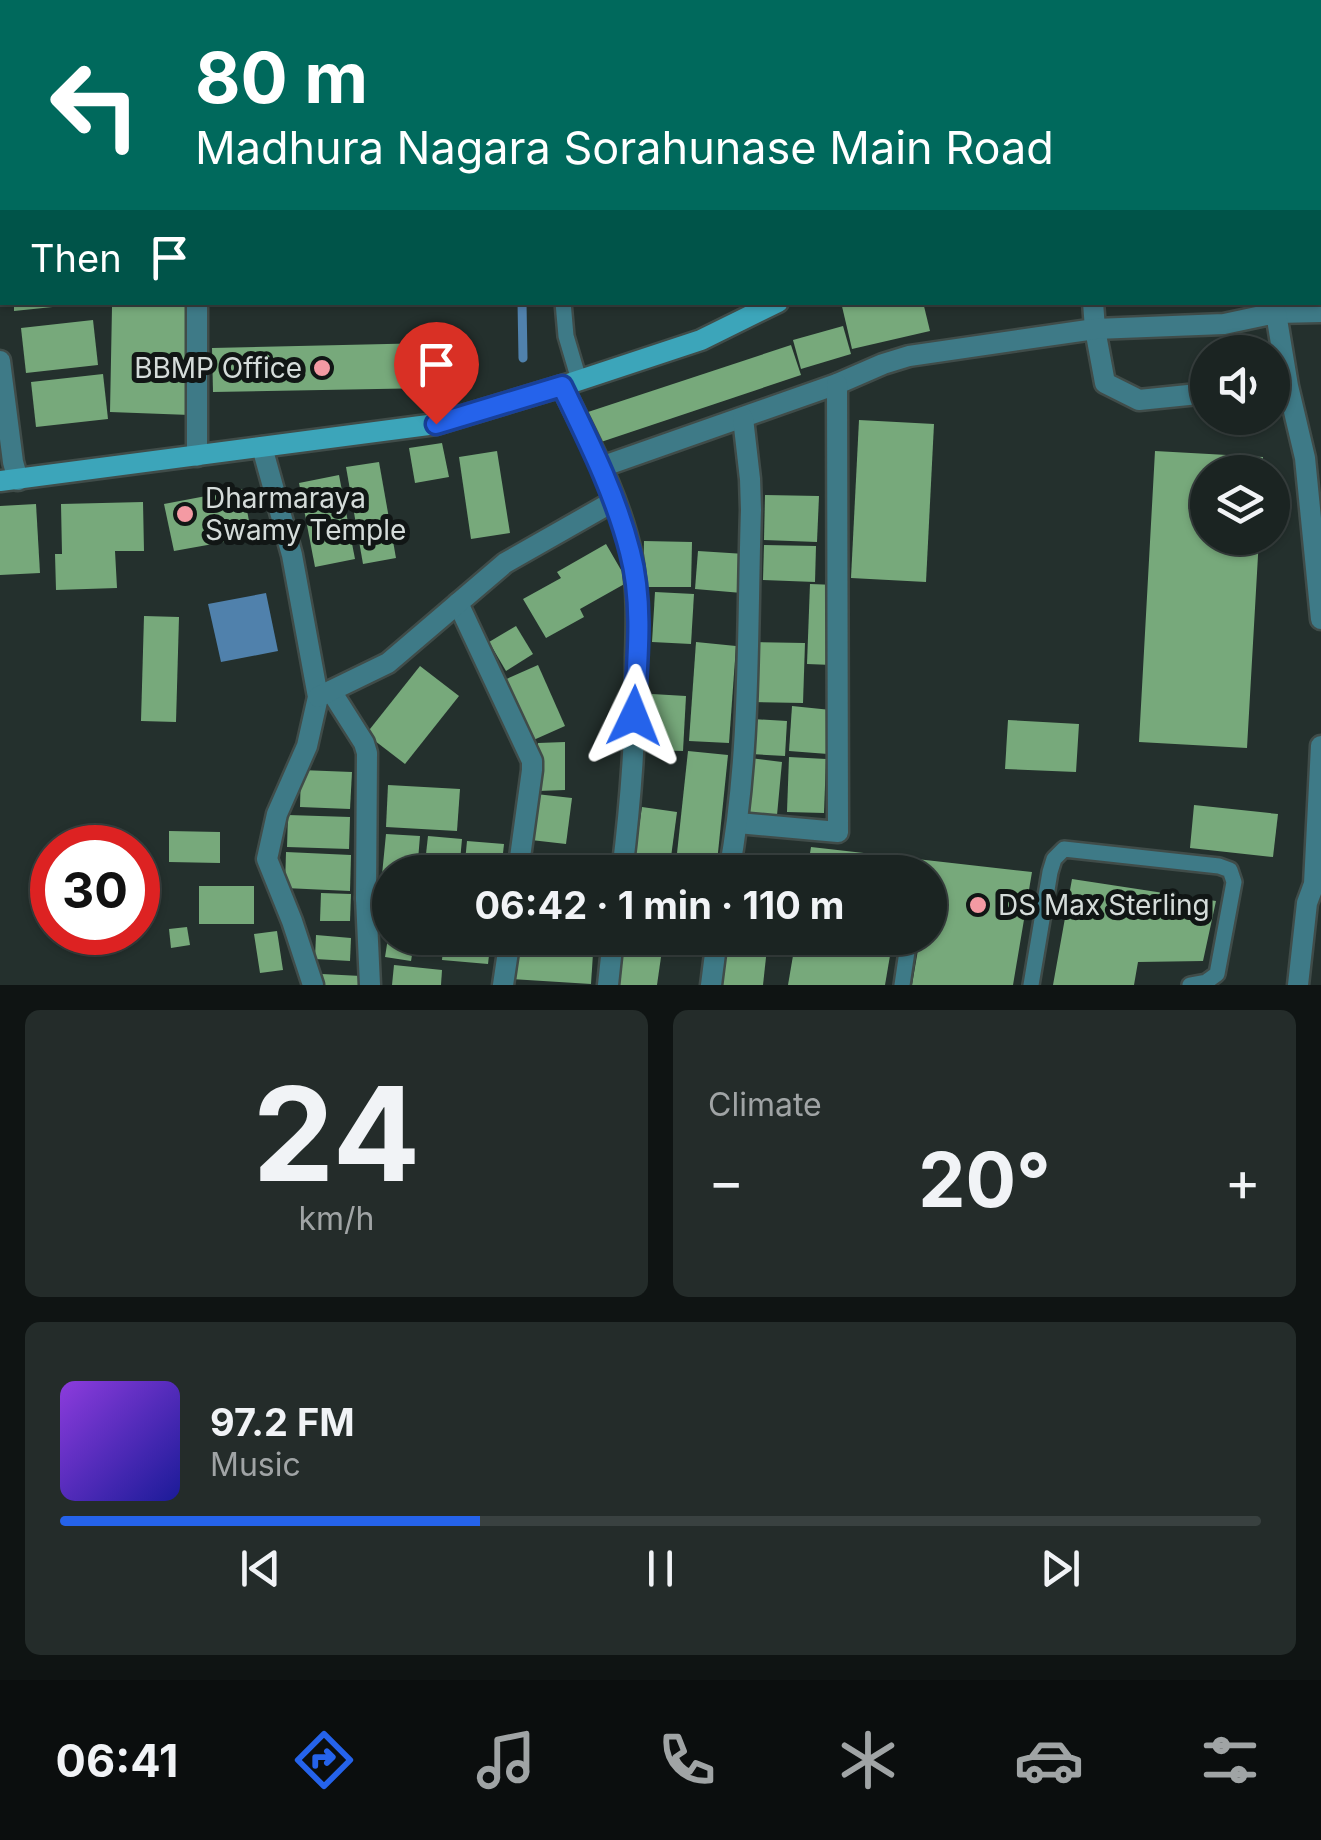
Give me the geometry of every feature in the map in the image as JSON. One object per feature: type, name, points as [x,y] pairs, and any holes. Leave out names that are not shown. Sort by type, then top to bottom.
[{"type":"street","points":[[197,305],[197,456]]},
{"type":"street","points":[[0,360],[13,462],[9,480],[436,424],[701,340],[767,305]]},
{"type":"street","points":[[1093,305],[1105,383],[1139,400],[1190,396]]},
{"type":"street","points":[[601,467],[909,356],[1095,330],[1224,324],[1276,312],[1321,312]]},
{"type":"street","points":[[1276,312],[1277,335]]},
{"type":"street","points":[[571,383],[632,556],[637,604],[631,790],[624,855]]},
{"type":"street","points":[[738,823],[838,832],[837,384]]},
{"type":"street","points":[[1290,414],[1306,458],[1316,515],[1321,618]]},
{"type":"street","points":[[732,855],[745,726],[751,510],[743,418]]},
{"type":"street","points":[[262,447],[292,554],[324,694],[367,752],[370,985]]},
{"type":"street","points":[[313,985],[266,860],[278,814],[324,694],[388,663],[505,563],[614,501]]},
{"type":"street","points":[[458,603],[532,761],[520,855]]},
{"type":"street","points":[[1298,985],[1314,904],[1321,746]]},
{"type":"street","points":[[366,898],[372,899]]},
{"type":"street","points":[[504,985],[508,955]]},
{"type":"street","points":[[608,985],[612,955]]},
{"type":"street","points":[[711,985],[715,955]]},
{"type":"lane","points":[[563,305],[571,383]]},
{"type":"lane","points":[[1031,985],[1050,872],[1054,858],[1064,849],[1230,870],[1234,882],[1217,974],[1206,982],[1190,985]]},
{"type":"lane","points":[[902,985],[906,955]]},
{"type":"water","points":[[266,593],[278,651],[221,662],[208,604]]},
{"type":"building","points":[[14,305],[72,305],[14,311]]},
{"type":"building","points":[[191,305],[190,415],[110,412],[112,307]]},
{"type":"building","points":[[842,305],[924,305],[930,331],[852,349]]},
{"type":"building","points":[[93,320],[98,365],[26,373],[21,328]]},
{"type":"building","points":[[843,326],[851,354],[801,369],[793,340]]},
{"type":"building","name":"BBMP Office","points":[[431,343],[432,388],[213,392],[212,348]]},
{"type":"building","points":[[791,345],[801,375],[598,443],[588,412]]},
{"type":"building","points":[[103,374],[108,419],[36,427],[31,382]]},
{"type":"building","points":[[859,420],[934,424],[926,582],[851,578]]},
{"type":"building","points":[[442,443],[449,477],[415,483],[409,448]]},
{"type":"building","points":[[497,451],[510,533],[471,539],[459,457]]},
{"type":"building","points":[[1155,451],[1227,455],[1190,455],[1190,555],[1258,555],[1247,748],[1139,742]]},
{"type":"building","points":[[379,462],[396,558],[363,564],[346,467]]},
{"type":"building","points":[[339,475],[355,559],[315,567],[299,483]]},
{"type":"building","points":[[243,489],[252,537],[174,551],[164,504]]},
{"type":"building","points":[[765,495],[819,496],[817,542],[764,540]]},
{"type":"building","points":[[143,502],[144,551],[115,551],[117,588],[56,590],[55,554],[62,554],[61,504]]},
{"type":"building","points":[[36,504],[40,573],[0,575],[0,506]]},
{"type":"building","points":[[644,541],[692,542],[691,587],[643,587]]},
{"type":"building","points":[[606,544],[628,582],[580,609],[584,617],[546,638],[523,599],[561,578],[557,572]]},
{"type":"building","points":[[764,545],[816,546],[815,582],[763,580]]},
{"type":"building","points":[[698,551],[745,554],[742,593],[695,589]]},
{"type":"building","points":[[810,584],[836,585],[832,665],[807,664]]},
{"type":"building","points":[[655,592],[694,594],[691,644],[652,642]]},
{"type":"building","points":[[144,616],[179,617],[176,722],[141,721]]},
{"type":"building","points":[[516,626],[533,654],[506,671],[489,642]]},
{"type":"building","points":[[696,642],[736,646],[729,743],[689,741]]},
{"type":"building","points":[[752,642],[805,643],[803,703],[751,702]]},
{"type":"building","points":[[538,665],[565,726],[529,742],[502,681]]},
{"type":"building","points":[[420,666],[459,696],[405,764],[366,734]]},
{"type":"building","points":[[652,694],[686,696],[683,751],[649,750]]},
{"type":"building","points":[[792,706],[831,710],[828,754],[789,751]]},
{"type":"building","points":[[753,719],[787,721],[785,756],[751,754]]},
{"type":"building","points":[[1008,720],[1079,724],[1076,772],[1005,769]]},
{"type":"building","points":[[565,742],[565,790],[538,791],[538,743]]},
{"type":"building","points":[[688,751],[728,755],[718,855],[677,855]]},
{"type":"building","points":[[789,757],[826,759],[824,813],[787,812]]},
{"type":"building","points":[[750,758],[782,762],[777,815],[745,812]]},
{"type":"building","points":[[301,770],[352,772],[350,809],[300,807]]},
{"type":"building","points":[[388,785],[460,789],[457,831],[386,827]]},
{"type":"building","points":[[536,794],[572,798],[566,844],[531,840]]},
{"type":"building","points":[[1194,805],[1278,814],[1273,857],[1190,848]]},
{"type":"building","points":[[642,807],[677,812],[671,855],[635,855]]},
{"type":"building","points":[[288,815],[350,817],[349,849],[287,847]]},
{"type":"building","points":[[169,831],[220,832],[220,863],[169,862]]},
{"type":"building","points":[[386,834],[420,836],[418,855],[384,855]]},
{"type":"building","points":[[428,836],[462,839],[461,855],[426,855]]},
{"type":"building","points":[[467,841],[504,844],[503,855],[466,855]]},
{"type":"building","name":"DS Max Sterling","points":[[811,847],[882,855],[810,855]]},
{"type":"building","points":[[286,852],[351,855],[350,891],[285,888]]},
{"type":"building","name":"DS Max Sterling","points":[[947,862],[1032,872],[1013,985],[912,985],[917,955],[947,955]]},
{"type":"building","points":[[1072,879],[1216,901],[1203,961],[1138,962],[1134,985],[1053,985]]},
{"type":"building","points":[[199,886],[254,886],[254,924],[199,924]]},
{"type":"building","points":[[321,893],[351,894],[350,921],[320,921]]},
{"type":"building","points":[[187,927],[190,945],[171,948],[169,929]]},
{"type":"building","points":[[277,931],[283,970],[260,973],[254,934]]},
{"type":"building","points":[[316,935],[351,938],[350,961],[315,959]]},
{"type":"building","points":[[385,955],[412,955],[411,961]]},
{"type":"building","points":[[442,955],[489,955],[488,964],[442,960]]},
{"type":"building","points":[[513,955],[593,955],[591,984],[511,979]]},
{"type":"building","points":[[619,955],[661,955],[657,985],[615,985]]},
{"type":"building","points":[[725,955],[766,955],[763,985],[721,985]]},
{"type":"building","points":[[793,955],[890,955],[885,985],[788,985]]},
{"type":"building","points":[[394,965],[442,970],[441,985],[392,985]]},
{"type":"building","points":[[322,974],[361,976],[360,985],[321,985]]},
{"type":"waterway","points":[[522,305],[523,358]]},
{"type":"place","name":"BBMP Office","points":[[322,368]]},
{"type":"place","name":"Dharmaraya Swamy Temple","points":[[185,514]]},
{"type":"place","name":"DS Max Sterling","points":[[978,905]]},
{"type":"route","points":[[436,424],[562,386],[601,467],[632,556],[637,604],[634,716]]}]
